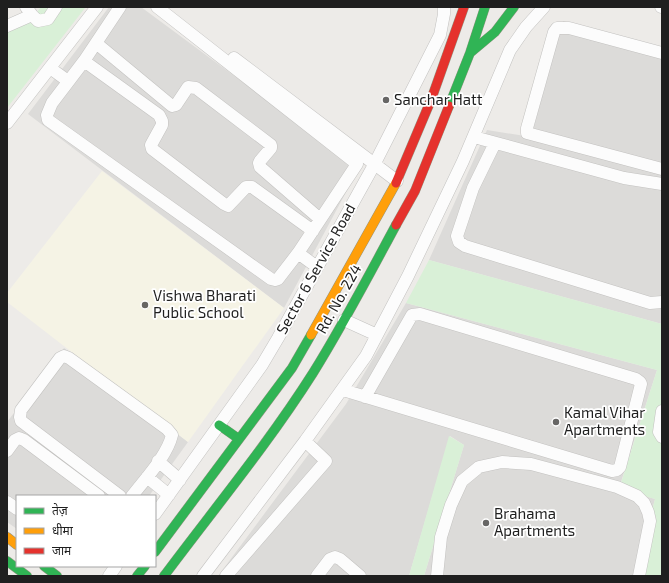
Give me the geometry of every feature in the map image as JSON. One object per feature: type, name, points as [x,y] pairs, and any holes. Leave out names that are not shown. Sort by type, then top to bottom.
[{"type":"main road","points":[[459,7],[461,17]]},
{"type":"main road","name":"Rd. No. 224","points":[[156,551],[292,368],[396,181],[431,100],[464,7]]},
{"type":"main road","name":"Rd. No. 224","points":[[164,576],[264,444],[312,374],[344,320],[415,191],[470,52],[485,7]]},
{"type":"main road","points":[[470,52],[495,32],[514,7]]},
{"type":"main road","points":[[219,425],[239,439]]},
{"type":"main road","points":[[7,537],[16,544]]},
{"type":"main road","points":[[7,562],[27,576]]},
{"type":"main road","points":[[45,567],[57,576]]},
{"type":"main road","points":[[137,576],[144,567]]},
{"type":"street","points":[[7,26],[29,11],[38,21],[48,19],[56,7]]},
{"type":"street","points":[[120,7],[84,61],[49,109],[47,115],[48,120],[271,279],[275,280],[281,277],[298,253],[357,164],[157,7]]},
{"type":"street","points":[[168,7],[396,181]]},
{"type":"street","name":"Sector 6 Service Road","points":[[156,513],[262,365],[278,338],[374,165],[440,35],[444,7]]},
{"type":"street","points":[[203,576],[343,390],[366,356],[408,276],[474,137],[510,50],[526,27],[544,7]]},
{"type":"street","points":[[7,124],[96,8],[111,21]]},
{"type":"street","points":[[662,53],[569,28],[557,28],[554,32],[527,128],[527,133],[662,169]]},
{"type":"street","points":[[96,43],[172,106],[176,105],[188,86],[196,88],[271,145],[271,148],[260,161],[260,167],[320,219]]},
{"type":"street","points":[[84,61],[159,115],[162,125],[151,145],[152,149],[224,204],[228,206],[246,187],[252,187],[313,231]]},
{"type":"street","points":[[50,68],[68,81]]},
{"type":"street","points":[[474,137],[624,178],[662,184]]},
{"type":"street","points":[[495,143],[473,188],[457,236],[459,242],[465,246],[650,303],[662,302]]},
{"type":"street","points":[[339,193],[353,202]]},
{"type":"street","points":[[298,253],[318,267]]},
{"type":"street","points":[[343,390],[365,397],[612,471],[617,470],[620,467],[641,384],[636,379],[420,314],[412,315],[365,397]]},
{"type":"street","points":[[344,320],[377,335]]},
{"type":"street","points":[[119,495],[21,421],[21,410],[60,358],[64,356],[69,358],[167,429],[172,435],[170,443],[158,462],[133,495]]},
{"type":"street","points":[[662,411],[659,432],[662,437]]},
{"type":"street","points":[[7,451],[15,440],[19,438],[24,440],[98,495]]},
{"type":"street","points":[[227,575],[326,461],[305,441]]},
{"type":"street","points":[[158,462],[180,480]]},
{"type":"street","points":[[437,576],[441,537],[450,505],[462,481],[479,467],[502,462],[531,464],[617,487],[637,496],[644,503],[650,521],[638,576]]},
{"type":"street","points":[[146,477],[169,495]]},
{"type":"street","points":[[7,502],[16,508]]},
{"type":"street","points":[[317,576],[330,559],[335,557],[360,576]]},
{"type":"street","points":[[109,576],[115,567]]},
{"type":"shaded area","points":[[109,7],[141,7],[359,168],[284,308],[28,114]]},
{"type":"shaded area","points":[[563,21],[662,48],[662,324],[429,260],[487,130],[531,137]]},
{"type":"shaded area","name":"Vishwa Bharati Public School","points":[[102,171],[284,308],[188,442],[7,302],[7,293]]},
{"type":"shaded area","points":[[406,303],[657,370],[619,488],[655,499],[635,576],[424,576],[464,445],[450,436],[409,576],[218,576],[346,404]]},
{"type":"shaded area","points":[[64,348],[188,442],[150,495],[16,495],[16,528],[7,522],[7,422]]},
{"type":"green space","points":[[41,7],[85,8],[7,108],[7,27],[36,13]]},
{"type":"green space","points":[[429,260],[662,324],[662,576],[635,576],[655,499],[619,489],[657,370],[406,303]]},
{"type":"green space","points":[[449,436],[464,445],[424,576],[409,576]]},
{"type":"traffic: fast","points":[[449,106],[470,53],[485,7]]},
{"type":"traffic: fast","points":[[470,53],[495,32],[514,7]]},
{"type":"traffic: fast","points":[[164,576],[259,451],[296,399],[335,337],[396,225]]},
{"type":"traffic: fast","points":[[156,551],[292,368],[311,335]]},
{"type":"traffic: fast","points":[[219,425],[239,439]]},
{"type":"traffic: fast","points":[[7,561],[27,576]]},
{"type":"traffic: fast","points":[[45,567],[57,576]]},
{"type":"traffic: fast","points":[[137,576],[144,567]]},
{"type":"traffic: slow","points":[[311,335],[396,183]]},
{"type":"traffic: slow","points":[[7,537],[16,544]]},
{"type":"traffic: jam","points":[[396,183],[431,100],[464,7]]},
{"type":"traffic: jam","points":[[396,225],[415,191],[449,106]]},
{"type":"place","name":"Sanchar Hatt","points":[[386,100]]},
{"type":"place","name":"Vishwa Bharati Public School","points":[[145,305]]},
{"type":"place","name":"Kamal Vihar Apartments","points":[[556,422]]},
{"type":"place","name":"Brahama Apartments","points":[[486,523]]}]
